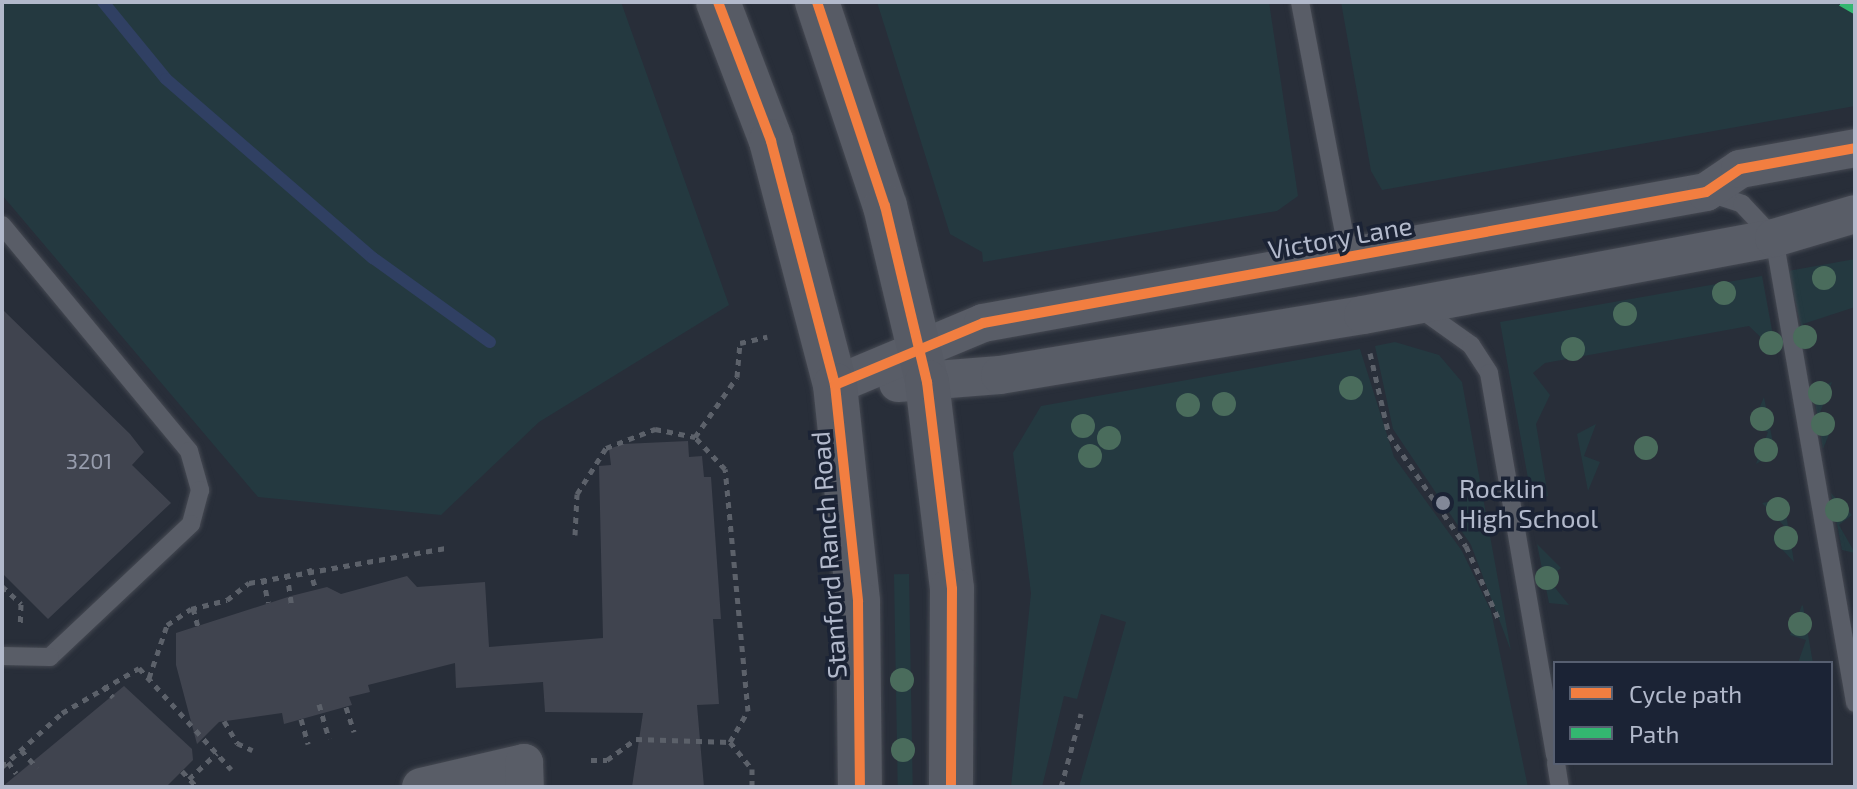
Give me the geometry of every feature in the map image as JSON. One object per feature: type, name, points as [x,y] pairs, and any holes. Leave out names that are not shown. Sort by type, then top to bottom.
[{"type":"main road","name":"Stanford Ranch Road","points":[[718,2],[771,141],[835,385],[858,602],[860,787]]},
{"type":"main road","points":[[817,2],[885,206],[924,366],[952,589],[951,787]]},
{"type":"street","name":"Victory Lane","points":[[924,366],[983,323],[1706,192],[1740,169],[1855,148]]},
{"type":"street","name":"Victory Lane","points":[[835,385],[924,366],[1363,315],[1774,238],[1855,214]]},
{"type":"street","points":[[421,787],[524,763],[525,787]]},
{"type":"lane","points":[[1300,2],[1349,258]]},
{"type":"lane","points":[[1706,192],[1742,204],[1774,238],[1801,379],[1855,703]]},
{"type":"lane","points":[[2,225],[189,451],[200,490],[191,524],[50,657],[11,656]]},
{"type":"lane","points":[[1414,305],[1471,345],[1489,373],[1553,743]]},
{"type":"lane","points":[[1556,765],[1560,787]]},
{"type":"path","points":[[1363,315],[1389,435],[1466,546],[1501,630]]},
{"type":"path","points":[[695,437],[737,377],[740,343],[767,337]]},
{"type":"path","points":[[575,535],[577,494],[606,448],[655,429],[695,437],[725,469],[748,711],[730,742]]},
{"type":"path","points":[[149,678],[167,625],[193,608],[227,600],[263,578],[309,568],[354,568],[446,548]]},
{"type":"path","points":[[309,568],[316,590]]},
{"type":"path","points":[[287,573],[292,607]]},
{"type":"path","points":[[263,578],[268,602]]},
{"type":"path","points":[[2,586],[21,604],[11,656]]},
{"type":"path","points":[[193,608],[198,627]]},
{"type":"path","points":[[2,767],[103,686],[139,668],[231,769]]},
{"type":"path","points":[[103,686],[113,697]]},
{"type":"path","points":[[319,704],[329,739]]},
{"type":"path","points":[[346,707],[354,732]]},
{"type":"path","points":[[1061,787],[1081,714]]},
{"type":"path","points":[[301,719],[308,744]]},
{"type":"path","points":[[224,721],[237,743],[252,750]]},
{"type":"path","points":[[591,760],[607,760],[636,739],[730,742],[752,769],[752,787]]},
{"type":"path","points":[[21,750],[37,768]]},
{"type":"path","points":[[189,779],[217,753]]},
{"type":"path","points":[[8,762],[16,773]]},
{"type":"path","points":[[182,771],[197,787]]},
{"type":"shaded area","points":[[2,2],[621,2],[729,305],[539,422],[441,515],[258,497],[2,195]]},
{"type":"shaded area","points":[[877,2],[1269,2],[1298,196],[1277,211],[983,262],[982,252],[950,234]]},
{"type":"shaded area","points":[[1341,2],[1855,2],[1855,106],[1382,190],[1371,171]]},
{"type":"shaded area","points":[[1855,259],[1855,307],[1803,324],[1817,341],[1805,343],[1788,271]]},
{"type":"shaded area","points":[[1762,276],[1776,352],[1749,326],[1545,363],[1533,373],[1550,395],[1536,424],[1548,496],[1532,501],[1500,322]]},
{"type":"shaded area","points":[[1395,342],[1439,355],[1462,382],[1511,651],[1471,545],[1393,429],[1375,346]]},
{"type":"shaded area","points":[[1360,349],[1394,457],[1462,551],[1491,611],[1528,787],[1079,787],[1126,622],[1101,614],[1077,699],[1064,696],[1042,787],[1011,787],[1031,593],[1013,453],[1041,406]]},
{"type":"shaded area","points":[[1832,382],[1819,415],[1835,420],[1823,449],[1813,390]]},
{"type":"shaded area","points":[[1764,397],[1775,453],[1756,464],[1768,432],[1752,425]]},
{"type":"shaded area","points":[[1596,424],[1584,456],[1600,462],[1588,491],[1577,434]]},
{"type":"shaded area","points":[[1831,493],[1852,515],[1839,525],[1855,553],[1842,550]]},
{"type":"shaded area","points":[[1779,500],[1785,508],[1794,562],[1773,540],[1786,528],[1762,503]]},
{"type":"shaded area","points":[[1537,544],[1561,568],[1548,579],[1569,605],[1549,603]]},
{"type":"shaded area","points":[[894,574],[909,574],[913,787],[898,787]]},
{"type":"shaded area","points":[[1802,605],[1813,661],[1799,661],[1806,640],[1790,635]]},
{"type":"building","points":[[2,309],[130,434],[144,452],[132,465],[171,503],[48,619],[2,573]]},
{"type":"building","points":[[688,441],[689,457],[702,456],[704,477],[711,477],[721,619],[713,619],[719,704],[697,705],[704,787],[632,787],[643,713],[545,712],[543,682],[456,688],[455,663],[368,685],[370,692],[349,697],[352,705],[284,724],[282,713],[219,722],[197,744],[176,665],[176,633],[291,596],[327,587],[341,594],[407,576],[417,587],[485,582],[489,647],[603,638],[599,466],[611,465],[609,449],[623,444]]},
{"type":"building","points":[[124,686],[192,749],[193,760],[166,787],[2,787]]},
{"type":"waterway","points":[[103,2],[166,79],[373,258],[490,342]]},
{"type":"marked path","points":[[1841,2],[1855,10]]},
{"type":"cycle path","points":[[718,2],[771,141],[835,385],[858,602],[860,787]]},
{"type":"cycle path","points":[[817,2],[885,206],[927,382],[952,589],[951,787]]},
{"type":"cycle path","points":[[835,385],[983,323],[1706,192],[1740,169],[1855,148]]},
{"type":"place","name":"Rocklin High School","points":[[1443,503]]}]
